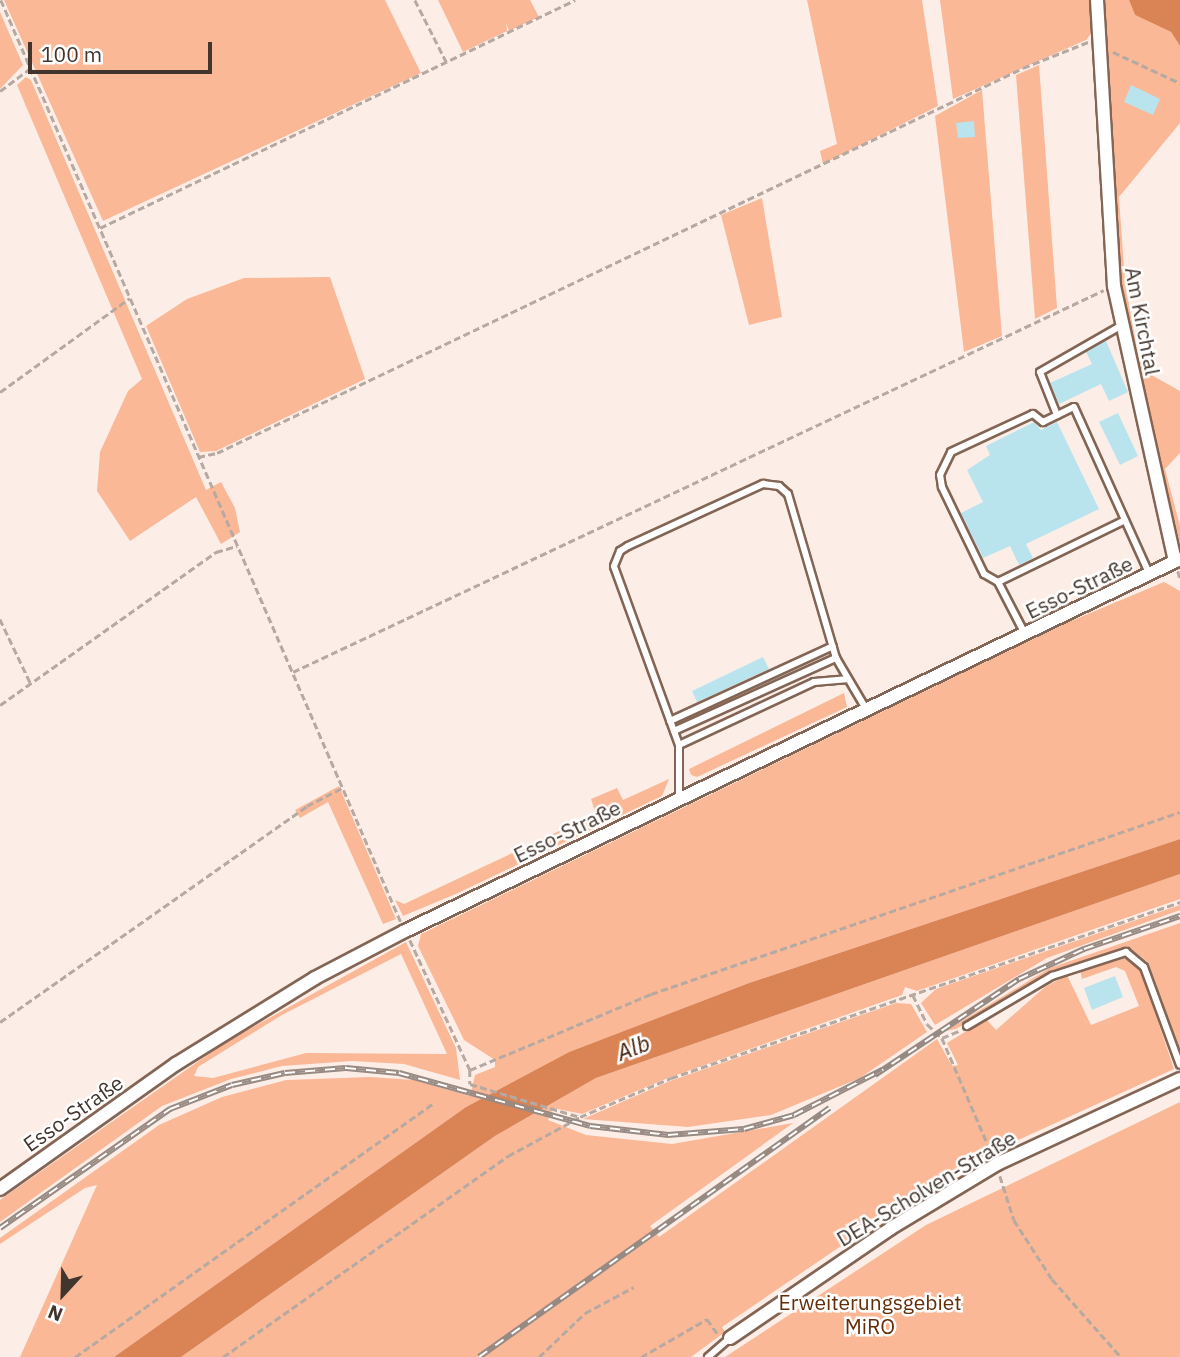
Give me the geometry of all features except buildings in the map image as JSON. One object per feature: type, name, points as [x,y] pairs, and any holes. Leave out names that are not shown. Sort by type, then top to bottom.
[{"type":"street","name":"Am Kirchtal","points":[[1097,0],[1114,286],[1177,560]]},
{"type":"street","name":"Esso-Straße","points":[[0,1189],[221,1034],[405,931],[1177,560]]},
{"type":"street","name":"DEA-Scholven-Straße","points":[[727,1340],[891,1228],[997,1164],[1180,1079]]},
{"type":"lane","points":[[1057,415],[1040,372],[1122,325]]},
{"type":"lane","points":[[1025,634],[998,582],[984,574],[942,488],[944,462],[951,452],[1033,414],[1043,422],[1074,408],[1149,573]]},
{"type":"lane","points":[[679,799],[679,745],[614,566],[616,557],[628,546],[763,484],[779,486],[788,494],[836,658],[866,709]]},
{"type":"lane","points":[[998,582],[1125,520]]},
{"type":"lane","points":[[670,721],[833,646]]},
{"type":"lane","points":[[674,731],[836,658]]},
{"type":"lane","points":[[679,745],[814,682],[846,679]]},
{"type":"lane","points":[[967,1026],[1052,976],[1126,952],[1144,967],[1180,1065]]},
{"type":"lane","name":"DEA-Scholven-Straße","points":[[708,1357],[727,1340]]},
{"type":"path","points":[[1,0],[405,931],[470,1070],[470,1084],[580,1117]]},
{"type":"path","points":[[415,0],[447,63]]},
{"type":"path","points":[[100,228],[575,0]]},
{"type":"path","points":[[198,457],[216,453],[1023,68],[1101,42],[1180,83]]},
{"type":"path","points":[[0,91],[30,68]]},
{"type":"path","points":[[293,672],[1114,286]]},
{"type":"path","points":[[0,392],[130,298]]},
{"type":"path","points":[[0,705],[216,552],[238,546]]},
{"type":"path","points":[[0,619],[30,684]]},
{"type":"path","points":[[0,1022],[307,806],[344,788]]},
{"type":"path","points":[[470,1070],[650,994],[1180,812]]},
{"type":"path","points":[[223,1357],[508,1156],[580,1117],[671,1078],[1180,902]]},
{"type":"path","points":[[913,995],[927,1024],[942,1038],[997,1164],[1010,1212],[1052,1279],[1122,1357]]},
{"type":"path","points":[[942,1038],[967,1026]]},
{"type":"path","points":[[75,1357],[434,1103]]},
{"type":"path","points":[[539,1357],[585,1313],[634,1287]]},
{"type":"path","points":[[641,1357],[707,1319],[727,1340]]},
{"type":"green space","points":[[4,0],[385,0],[421,73],[103,221]]},
{"type":"green space","points":[[438,0],[530,0],[539,17],[509,31],[506,23],[507,31],[463,52]]},
{"type":"green space","points":[[807,0],[922,0],[938,106],[823,164],[820,151],[837,144]]},
{"type":"green space","points":[[940,0],[1091,0],[1094,30],[1086,40],[953,99]]},
{"type":"green space","points":[[1102,0],[1129,0],[1135,15],[1171,32],[1180,46],[1180,123],[1119,197],[1125,282],[1139,360],[1148,373],[1180,391],[1180,453],[1165,469],[1180,526],[1180,544],[1119,282]]},
{"type":"green space","points":[[0,12],[23,65],[0,89]]},
{"type":"green space","points":[[1039,65],[1057,308],[1035,319],[1016,75]]},
{"type":"green space","points":[[26,77],[31,80],[206,490],[221,482],[235,508],[240,532],[221,544],[196,497],[130,541],[97,491],[100,452],[128,391],[142,379],[17,85]]},
{"type":"green space","points":[[982,90],[1002,336],[964,352],[935,116]]},
{"type":"green space","points":[[762,198],[782,317],[749,325],[721,215]]},
{"type":"green space","points":[[330,277],[365,379],[216,451],[200,452],[146,326],[187,299],[244,278]]},
{"type":"green space","points":[[1164,582],[1180,591],[1180,839],[749,983],[569,1052],[466,1107],[114,1357],[20,1357],[97,1185],[85,1188],[0,1244],[0,1238],[159,1125],[222,1097],[286,1080],[370,1077],[414,1080],[470,1096],[475,1075],[495,1067],[495,1060],[464,1040],[418,946],[421,934],[1064,624]]},
{"type":"green space","points":[[844,693],[847,707],[697,777],[691,775],[689,769]]},
{"type":"green space","points":[[669,779],[662,796],[458,893],[403,916],[395,900],[404,904],[589,817],[595,811],[591,799],[617,788],[623,800]]},
{"type":"green space","points":[[339,786],[396,919],[383,924],[328,802],[300,818],[295,810]]},
{"type":"green space","points":[[1180,874],[1180,899],[917,991],[905,987],[902,995],[668,1078],[582,1114],[553,1108],[548,1120],[586,1135],[672,1144],[793,1123],[650,1226],[659,1237],[937,1039],[952,1066],[958,1065],[947,1043],[986,1019],[996,1030],[1045,987],[1067,975],[1091,1025],[1139,1006],[1125,971],[1116,967],[1082,979],[1080,970],[1122,957],[1140,968],[1174,1069],[994,1151],[888,1214],[722,1327],[725,1332],[691,1357],[181,1357],[495,1136],[596,1078]]},
{"type":"green space","points":[[1180,905],[1180,910],[1047,958],[935,1025],[921,1003],[936,989]]},
{"type":"green space","points":[[1180,923],[1180,1053],[1148,962],[1128,947],[1054,971],[956,1029],[945,1031],[1050,968]]},
{"type":"green space","points":[[406,942],[456,1048],[460,1080],[404,1064],[352,1061],[282,1066],[231,1079],[162,1106],[0,1222],[0,1200],[226,1042]],"holes":[[[401,954],[447,1054],[306,1053],[213,1078],[194,1076],[198,1067],[282,1015]]]},
{"type":"green space","points":[[896,1003],[911,1004],[927,1032],[860,1078],[771,1115],[688,1127],[583,1119],[670,1081]]},
{"type":"green space","name":"Erweiterungsgebiet MiRO","points":[[1180,1102],[1180,1357],[725,1357],[926,1225]]},
{"type":"water","points":[[1129,0],[1180,0],[1180,46],[1171,32],[1135,15]]},
{"type":"water","name":"Alb","points":[[1180,839],[1180,874],[596,1078],[495,1136],[181,1357],[114,1357],[466,1107],[569,1052],[749,983]]},
{"type":"railway","points":[[875,1075],[1019,979],[1084,949],[1180,916]]},
{"type":"railway","points":[[0,1228],[170,1109],[232,1085],[285,1073],[346,1068],[399,1073],[590,1126],[668,1135],[744,1129],[794,1115],[882,1070]]},
{"type":"railway","points":[[479,1357],[830,1108]]}]
